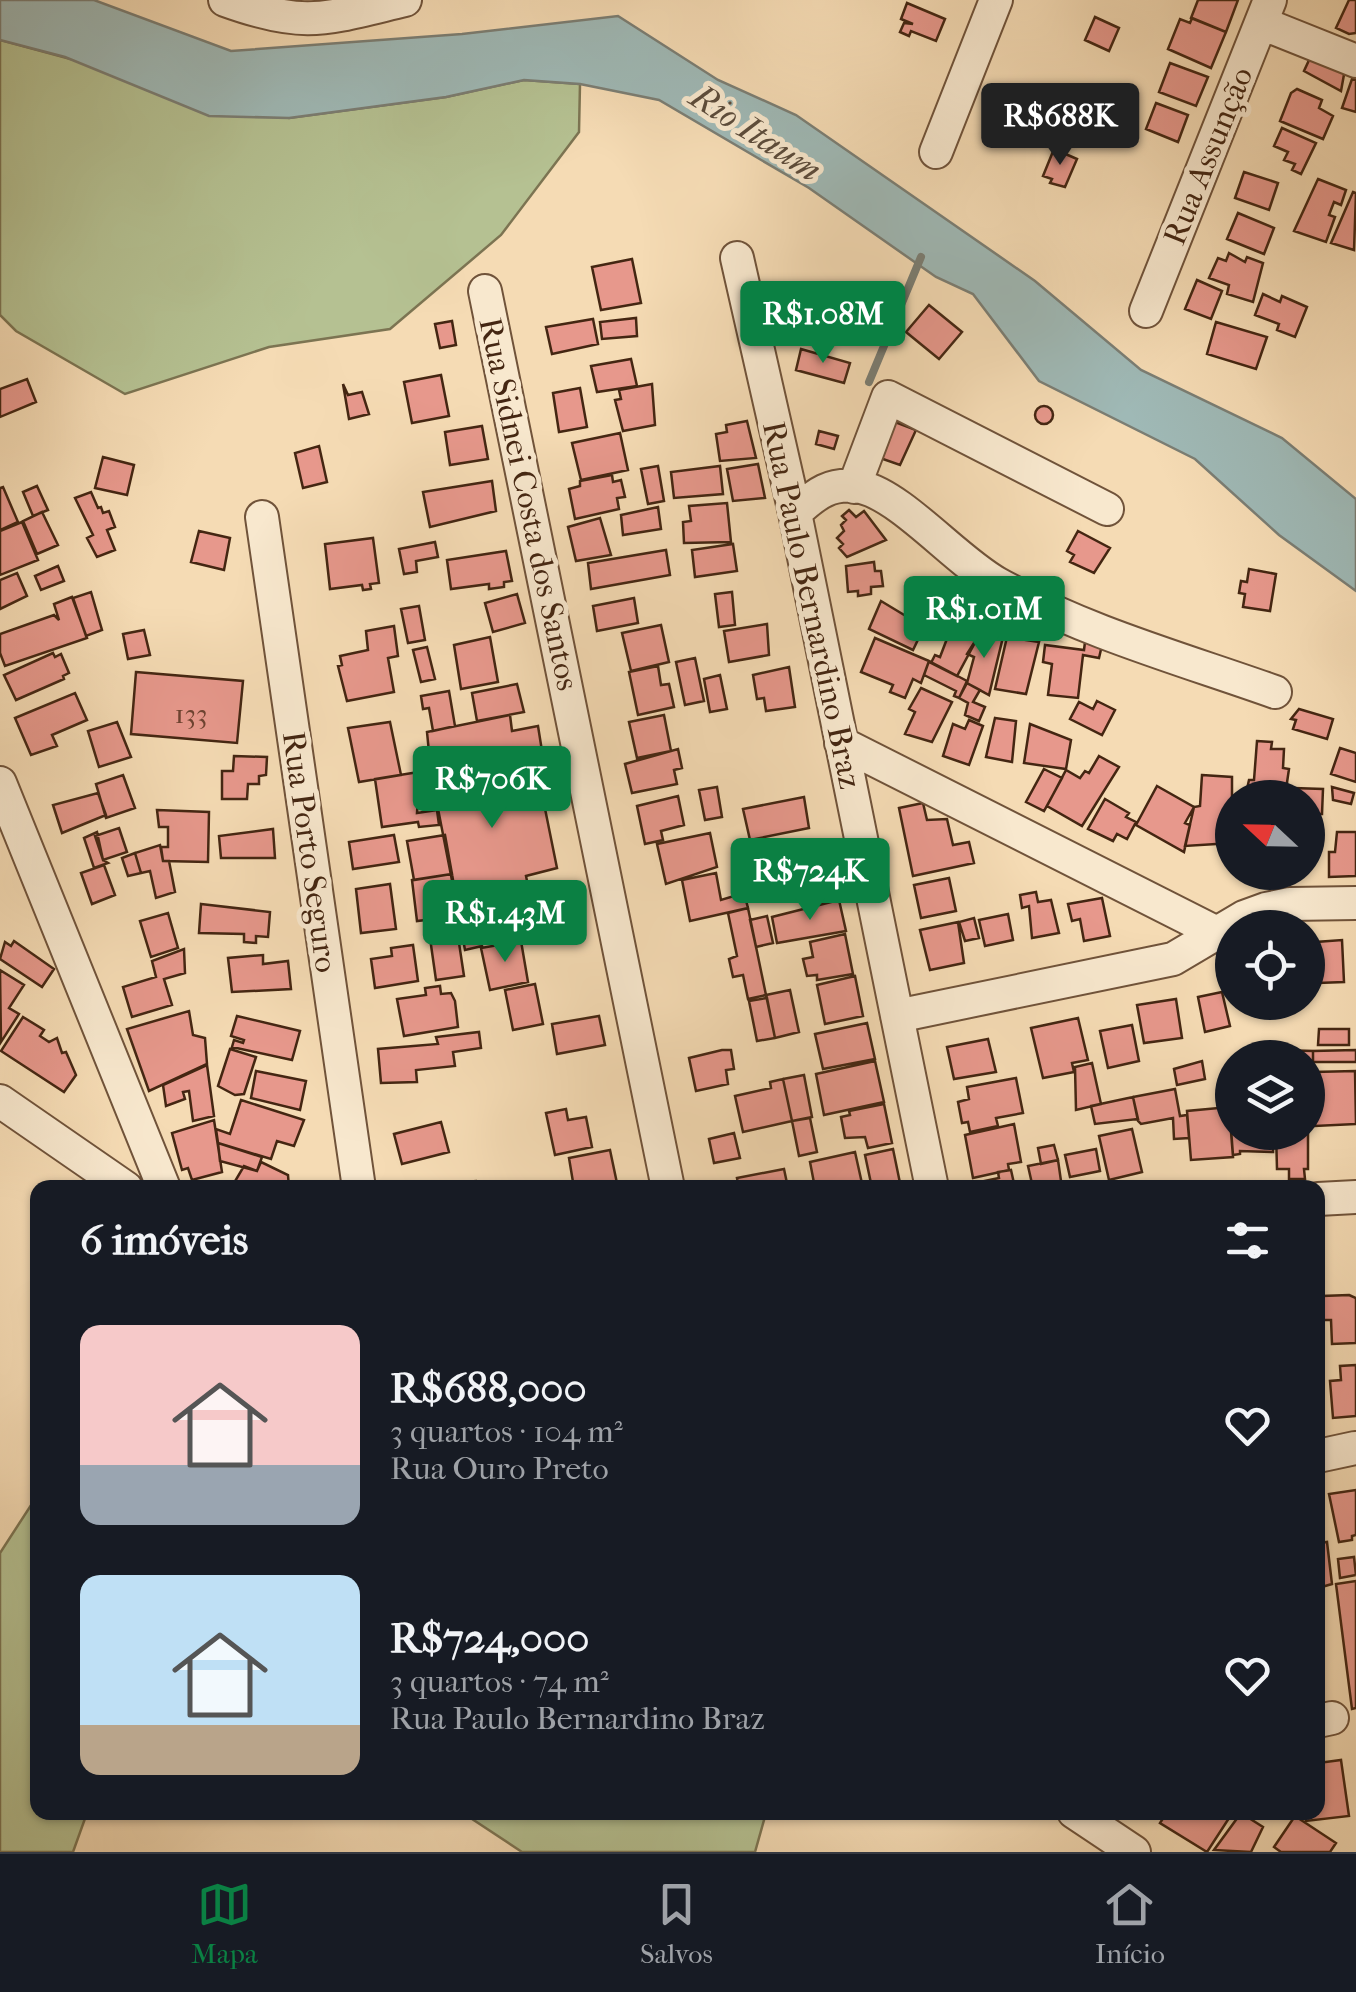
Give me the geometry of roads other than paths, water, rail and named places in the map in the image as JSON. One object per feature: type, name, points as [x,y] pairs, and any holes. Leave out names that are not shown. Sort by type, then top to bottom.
[{"type":"street","points":[[226,0],[296,20],[332,19],[404,0]]},
{"type":"street","points":[[936,152],[996,0]]},
{"type":"street","points":[[1266,12],[1356,61]]},
{"type":"street","name":"Rua Assunção","points":[[1146,311],[1266,12]]},
{"type":"street","name":"Rua Paulo Bernardino Braz","points":[[737,258],[794,513],[930,1180]]},
{"type":"street","name":"Rua Sidnei Costa dos Santos","points":[[485,291],[666,1180]]},
{"type":"street","points":[[854,486],[888,397],[1106,509]]},
{"type":"street","points":[[794,513],[814,494],[837,485],[854,486],[890,501],[971,566],[1047,609],[1275,692]]},
{"type":"street","name":"Rua Porto Seguro","points":[[262,518],[358,1180]]},
{"type":"street","points":[[842,743],[1215,932]]},
{"type":"street","points":[[0,783],[161,1180]]},
{"type":"street","points":[[1269,910],[1290,904],[1356,903]]},
{"type":"street","points":[[897,1016],[1174,959],[1215,934]]},
{"type":"street","points":[[0,1100],[115,1180]]},
{"type":"street","points":[[1325,1199],[1356,1197]]},
{"type":"street","points":[[1325,1454],[1355,1448]]},
{"type":"street","points":[[1086,1820],[1134,1852]]},
{"type":"water","name":"Rio Itaum","points":[[0,0],[94,0],[231,51],[462,34],[618,16],[718,80],[796,115],[1035,281],[1141,370],[1282,438],[1356,499],[1356,591],[1279,535],[1195,459],[1039,381],[973,294],[936,277],[809,188],[659,100],[580,84],[524,80],[446,97],[289,118],[209,116],[65,57],[0,40]]},
{"type":"waterway","points":[[869,382],[921,257]]}]
